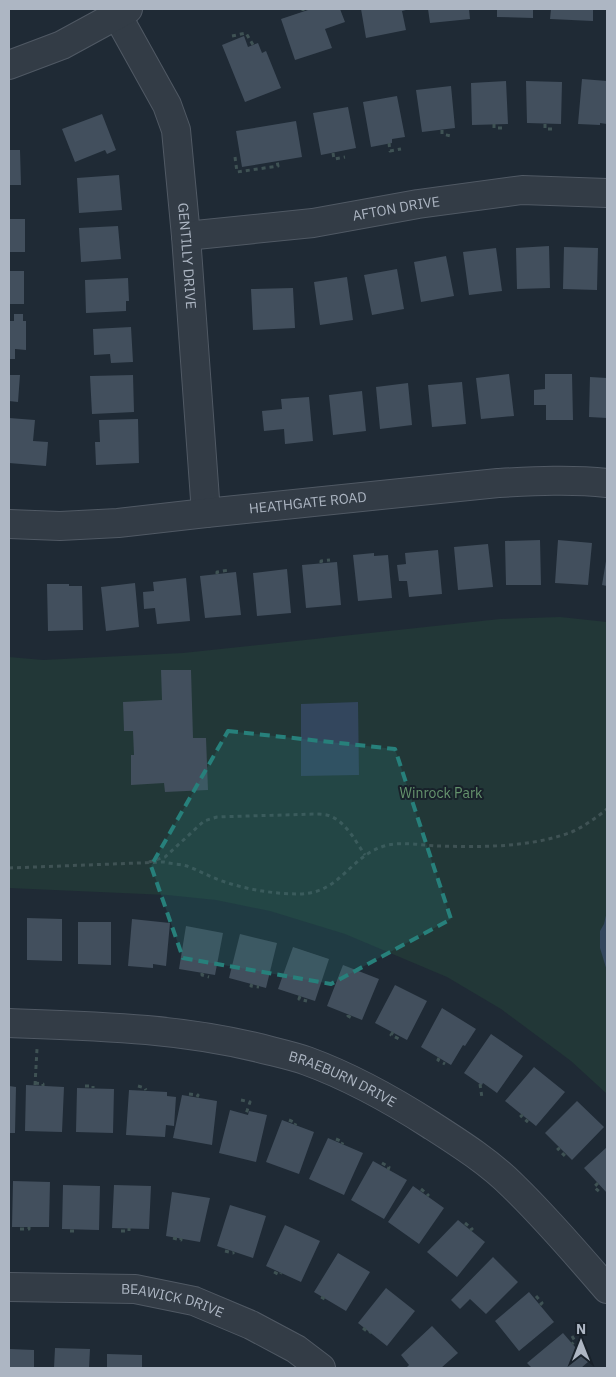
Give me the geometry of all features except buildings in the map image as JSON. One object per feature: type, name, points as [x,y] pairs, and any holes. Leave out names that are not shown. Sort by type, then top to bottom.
[{"type":"street","points":[[9,65],[62,45],[122,12]]},
{"type":"street","name":"GENTILLY DRIVE","points":[[122,12],[176,130],[186,236],[206,513]]},
{"type":"street","name":"AFTON DRIVE","points":[[186,236],[312,223],[418,204],[522,190],[607,193]]},
{"type":"street","name":"HEATHGATE ROAD","points":[[9,524],[60,526],[118,523],[498,483],[586,481],[607,483]]},
{"type":"street","name":"BRAEBURN DRIVE","points":[[9,1023],[166,1031],[238,1042],[305,1060],[365,1086],[455,1140],[512,1184],[607,1289]]},
{"type":"street","name":"BEAWICK DRIVE","points":[[9,1287],[135,1289],[194,1302],[251,1325],[296,1350],[321,1368]]},
{"type":"path","points":[[232,36],[246,33],[253,45]]},
{"type":"path","points":[[494,124],[494,128],[502,128]]},
{"type":"path","points":[[545,124],[545,129],[554,129]]},
{"type":"path","points":[[442,130],[442,134],[451,136]]},
{"type":"path","points":[[389,144],[390,151],[401,149]]},
{"type":"path","points":[[333,153],[334,159],[346,157]]},
{"type":"path","points":[[235,157],[237,172],[278,166],[277,161]]},
{"type":"path","points":[[321,563],[321,561],[330,560]]},
{"type":"path","points":[[217,574],[217,572],[229,570]]},
{"type":"path","points":[[9,868],[164,862],[185,866],[225,882],[264,892],[314,893],[327,888],[365,855],[389,845],[490,847],[512,845],[546,839],[570,832],[607,809]]},
{"type":"path","points":[[144,863],[164,857],[204,821],[216,817],[314,814],[329,816],[344,827],[365,855]]},
{"type":"path","points":[[202,973],[202,975],[208,977]]},
{"type":"path","points":[[252,984],[251,986],[259,987]]},
{"type":"path","points":[[300,996],[299,999],[307,1001]]},
{"type":"path","points":[[348,1015],[354,1019]]},
{"type":"path","points":[[38,1024],[35,1084],[43,1084],[43,1086]]},
{"type":"path","points":[[392,1032],[391,1035],[399,1039]]},
{"type":"path","points":[[439,1058],[438,1060],[444,1064]]},
{"type":"path","points":[[480,1084],[482,1098]]},
{"type":"path","points":[[85,1086],[93,1086],[93,1088]]},
{"type":"path","points":[[138,1086],[146,1090]]},
{"type":"path","points":[[189,1094],[198,1095],[198,1097]]},
{"type":"path","points":[[241,1100],[250,1102],[246,1114]]},
{"type":"path","points":[[522,1115],[528,1122]]},
{"type":"path","points":[[289,1120],[296,1123],[295,1125]]},
{"type":"path","points":[[336,1139],[343,1142],[342,1144]]},
{"type":"path","points":[[560,1148],[558,1149],[565,1156]]},
{"type":"path","points":[[382,1163],[389,1168],[388,1170]]},
{"type":"path","points":[[598,1183],[594,1187],[601,1192]]},
{"type":"path","points":[[421,1189],[427,1196]]},
{"type":"path","points":[[465,1223],[472,1229],[470,1230]]},
{"type":"path","points":[[20,1229],[29,1229],[29,1227]]},
{"type":"path","points":[[120,1231],[129,1231],[129,1228]]},
{"type":"path","points":[[70,1231],[76,1231],[76,1229]]},
{"type":"path","points":[[173,1238],[181,1240],[181,1238]]},
{"type":"path","points":[[224,1251],[233,1254],[234,1252]]},
{"type":"path","points":[[274,1272],[280,1275],[281,1273]]},
{"type":"path","points":[[536,1296],[542,1303],[540,1305]]},
{"type":"path","points":[[321,1297],[327,1300]]},
{"type":"path","points":[[364,1328],[370,1332]]},
{"type":"path","points":[[572,1336],[575,1341],[572,1344]]},
{"type":"highlighted area","points":[[228,731],[395,749],[451,919],[331,984],[183,958],[151,866]]},
{"type":"green space","name":"Winrock Park","points":[[560,617],[607,622],[607,1094],[571,1061],[501,1009],[447,977],[345,934],[270,911],[216,900],[167,895],[9,888],[9,657],[43,660],[183,653],[500,619]]},
{"type":"water","points":[[358,702],[359,775],[301,776],[301,704]]},
{"type":"water","points":[[607,911],[607,971],[600,948],[600,931]]}]
